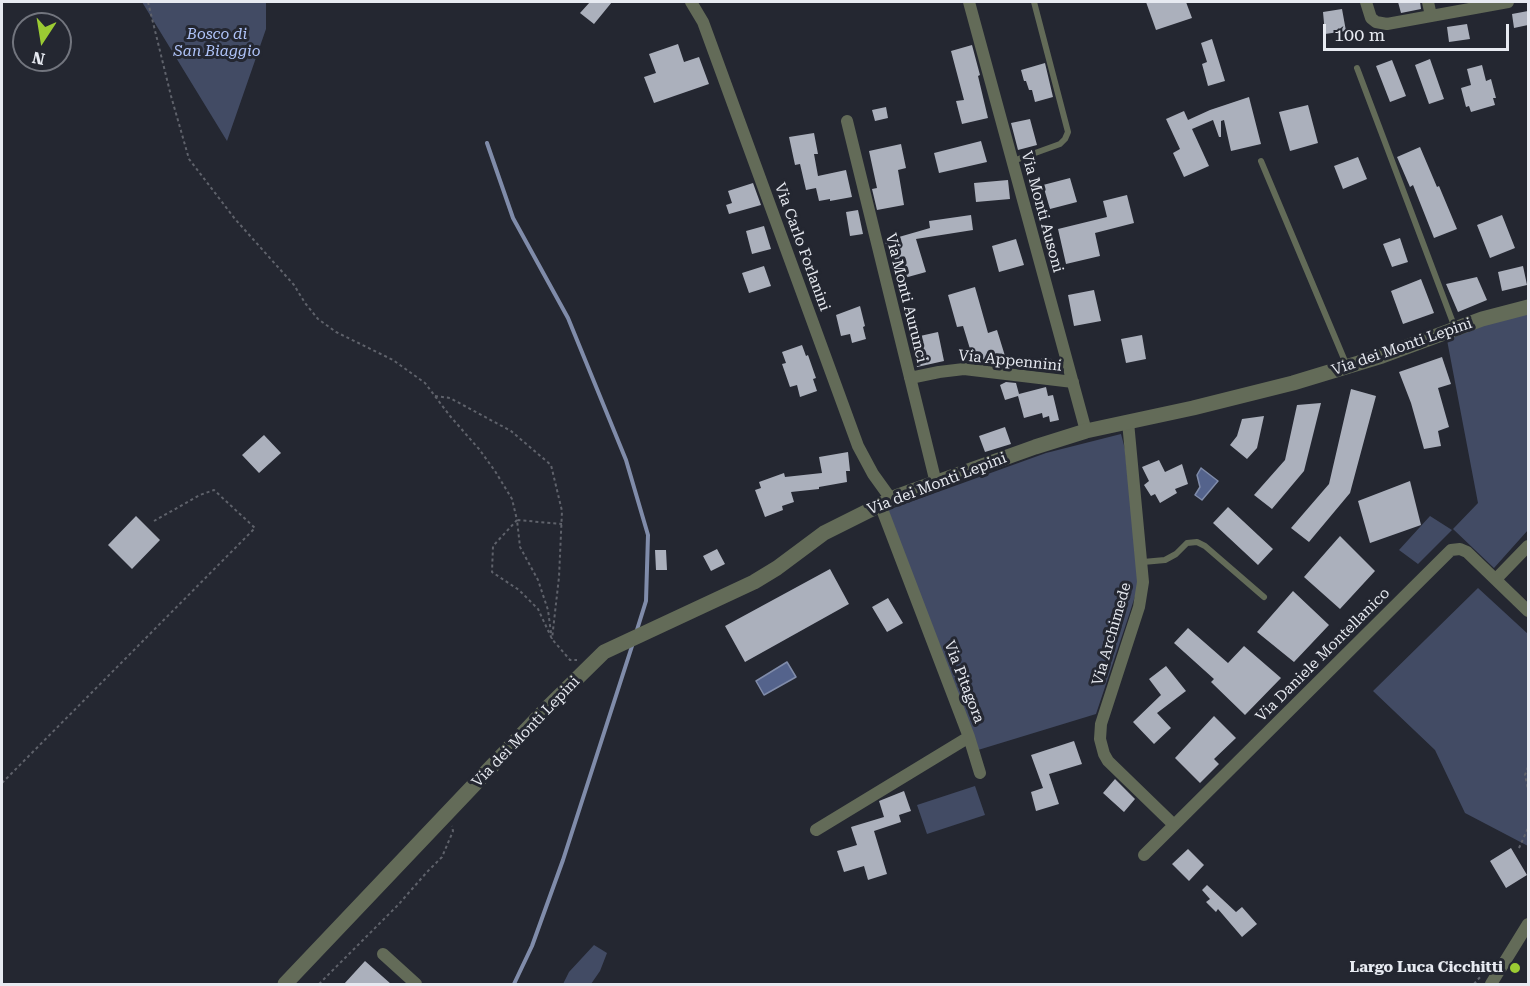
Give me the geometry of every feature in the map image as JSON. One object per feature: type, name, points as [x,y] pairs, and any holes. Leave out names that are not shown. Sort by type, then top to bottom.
[{"type":"street","name":"Via Carlo Forlanini","points":[[691,2],[703,22],[858,446],[885,502]]},
{"type":"street","name":"Via Monti Ausoni","points":[[969,2],[1086,431]]},
{"type":"street","points":[[1366,2],[1371,18],[1380,23],[1391,24],[1508,2]]},
{"type":"street","points":[[1428,2],[1431,16]]},
{"type":"street","name":"Via Monti Aurunci","points":[[847,121],[936,483]]},
{"type":"street","name":"Via dei Monti Lepini","points":[[285,984],[549,706],[604,652],[768,574],[824,533],[885,502],[1035,447],[1086,431],[1244,396],[1347,367],[1456,328],[1528,307]]},
{"type":"street","name":"Via Appennini","points":[[910,378],[964,369],[1072,382]]},
{"type":"street","name":"Via Archimede","points":[[1128,422],[1143,562],[1143,582],[1140,602],[1101,724],[1100,740],[1108,761],[1174,825]]},
{"type":"street","name":"Via Pitagora","points":[[816,830],[969,737],[885,502]]},
{"type":"street","points":[[1496,579],[1528,546]]},
{"type":"street","name":"Via Daniele Montellanico","points":[[1144,855],[1449,551],[1456,548],[1464,550],[1528,611]]},
{"type":"street","points":[[969,737],[980,773]]},
{"type":"street","points":[[1491,984],[1527,928]]},
{"type":"street","points":[[383,954],[416,984]]},
{"type":"lane","points":[[1012,162],[1060,144],[1068,132],[1034,2]]},
{"type":"lane","points":[[1357,68],[1456,328]]},
{"type":"lane","points":[[1261,161],[1347,367]]},
{"type":"lane","points":[[1143,562],[1165,560],[1187,543],[1197,542],[1205,546],[1264,597]]},
{"type":"path","points":[[148,2],[189,159],[235,219],[294,285],[318,319],[336,332],[393,360],[425,383],[480,449],[512,499],[520,547],[538,580],[548,610],[552,639]]},
{"type":"path","points":[[435,396],[450,398],[511,431],[551,465],[562,511],[559,577],[552,639]]},
{"type":"path","points":[[2,783],[255,528],[214,490],[200,495],[154,521]]},
{"type":"path","points":[[516,520],[562,524]]},
{"type":"path","points":[[516,520],[493,546],[492,572],[519,590],[538,609],[552,639],[570,660],[596,661]]},
{"type":"path","points":[[1528,766],[1525,775],[1528,789]]},
{"type":"path","points":[[319,984],[442,857],[453,831],[449,812]]},
{"type":"path","points":[[1519,848],[1528,828]]},
{"type":"green space","name":"Bosco di San Biaggio","points":[[142,2],[266,2],[266,29],[227,141]]},
{"type":"green space","points":[[1528,313],[1528,530],[1494,568],[1453,529],[1478,503],[1447,340],[1483,324]]},
{"type":"green space","points":[[1121,434],[1125,449],[1138,574],[1137,590],[1096,714],[978,750],[888,510],[1046,453]]},
{"type":"green space","points":[[1430,516],[1452,530],[1418,564],[1399,550]]},
{"type":"green space","points":[[1478,588],[1528,634],[1528,846],[1465,813],[1435,750],[1373,691]]},
{"type":"green space","points":[[975,786],[985,815],[927,834],[917,805]]},
{"type":"green space","points":[[594,945],[607,953],[600,971],[591,984],[563,984],[569,972]]},
{"type":"shaded area","points":[[1201,468],[1218,481],[1202,500],[1195,495],[1200,487],[1197,475]]},
{"type":"shaded area","points":[[787,662],[796,677],[764,695],[756,681]]},
{"type":"building","points":[[590,2],[612,2],[594,24],[580,13]]},
{"type":"building","points":[[1146,2],[1186,2],[1192,18],[1156,30]]},
{"type":"building","points":[[1398,2],[1420,2],[1421,9],[1401,13]]},
{"type":"building","points":[[1342,9],[1346,31],[1325,34],[1323,12]]},
{"type":"building","points":[[1528,11],[1528,25],[1514,28],[1512,14]]},
{"type":"building","points":[[1467,24],[1470,39],[1449,42],[1447,27]]},
{"type":"building","points":[[1212,39],[1225,81],[1208,86],[1202,64],[1207,62],[1201,43]]},
{"type":"building","points":[[678,44],[684,62],[699,57],[709,84],[654,103],[644,77],[656,73],[649,54]]},
{"type":"building","points":[[972,45],[988,118],[962,124],[956,101],[964,100],[951,51]]},
{"type":"building","points":[[1430,59],[1444,99],[1429,104],[1415,65]]},
{"type":"building","points":[[1392,60],[1406,96],[1390,102],[1376,66]]},
{"type":"building","points":[[1045,63],[1053,97],[1035,102],[1032,90],[1029,90],[1024,81],[1021,70]]},
{"type":"building","points":[[1482,65],[1486,81],[1491,79],[1496,98],[1493,98],[1495,105],[1471,112],[1469,106],[1466,107],[1461,88],[1471,85],[1467,69]]},
{"type":"building","points":[[1249,97],[1261,144],[1231,151],[1224,120],[1221,121],[1221,137],[1219,137],[1213,120],[1192,129],[1209,166],[1184,177],[1173,153],[1180,149],[1166,119],[1184,111],[1188,120]]},
{"type":"building","points":[[1308,105],[1318,143],[1290,151],[1279,112]]},
{"type":"building","points":[[886,107],[888,118],[875,121],[872,110]]},
{"type":"building","points":[[1030,119],[1037,145],[1018,150],[1011,123]]},
{"type":"building","points":[[814,133],[818,154],[814,154],[818,176],[846,170],[852,197],[819,201],[816,188],[806,190],[800,164],[795,165],[789,137]]},
{"type":"building","points":[[981,141],[987,162],[939,173],[934,153]]},
{"type":"building","points":[[901,144],[906,168],[898,170],[904,205],[877,210],[872,189],[877,188],[869,151]]},
{"type":"building","points":[[1420,147],[1457,229],[1434,238],[1413,185],[1410,187],[1397,157]]},
{"type":"building","points":[[1358,157],[1367,179],[1343,189],[1334,166]]},
{"type":"building","points":[[1070,178],[1077,202],[1050,209],[1043,185]]},
{"type":"building","points":[[1008,180],[1010,199],[976,202],[974,183]]},
{"type":"building","points":[[753,183],[761,205],[729,214],[726,205],[732,203],[728,191]]},
{"type":"building","points":[[1127,195],[1134,223],[1095,233],[1100,256],[1066,264],[1058,229],[1107,217],[1103,201]]},
{"type":"building","points":[[858,210],[863,234],[850,236],[846,212]]},
{"type":"building","points":[[971,215],[973,230],[916,239],[926,272],[897,280],[885,241],[930,228],[929,221]]},
{"type":"building","points":[[1502,215],[1515,248],[1490,258],[1477,225]]},
{"type":"building","points":[[764,226],[771,249],[752,254],[746,231]]},
{"type":"building","points":[[1400,238],[1408,262],[1392,267],[1383,244]]},
{"type":"building","points":[[1016,239],[1024,265],[999,272],[992,246]]},
{"type":"building","points":[[764,266],[771,286],[749,293],[742,273]]},
{"type":"building","points":[[1523,266],[1527,285],[1502,291],[1498,272]]},
{"type":"building","points":[[1477,277],[1487,300],[1458,312],[1446,284]]},
{"type":"building","points":[[1421,279],[1434,313],[1403,324],[1391,291]]},
{"type":"building","points":[[975,287],[988,333],[997,330],[1005,356],[983,363],[974,362],[963,326],[957,327],[948,295]]},
{"type":"building","points":[[1094,290],[1101,321],[1074,326],[1068,295]]},
{"type":"building","points":[[860,306],[866,339],[852,343],[850,334],[841,336],[836,315]]},
{"type":"building","points":[[938,332],[944,361],[917,367],[911,338]]},
{"type":"building","points":[[1142,335],[1146,359],[1126,363],[1121,339]]},
{"type":"building","points":[[802,345],[816,378],[813,379],[817,391],[800,397],[797,385],[790,387],[782,364],[786,363],[782,352]]},
{"type":"building","points":[[1442,357],[1451,384],[1438,388],[1449,427],[1438,431],[1441,446],[1424,449],[1411,403],[1399,372]]},
{"type":"building","points":[[1026,358],[1052,359],[1052,371],[1026,368]]},
{"type":"building","points":[[1006,382],[1016,383],[1019,394],[1046,387],[1048,396],[1053,395],[1059,420],[1050,422],[1049,416],[1043,418],[1042,413],[1024,418],[1018,396],[1005,400],[1000,385]]},
{"type":"building","points":[[1351,389],[1376,396],[1350,493],[1309,542],[1291,528],[1329,484]]},
{"type":"building","points":[[1321,403],[1304,471],[1272,509],[1254,495],[1285,460],[1297,405]]},
{"type":"building","points":[[1264,416],[1257,448],[1247,459],[1230,445],[1237,436],[1242,419]]},
{"type":"building","points":[[1005,427],[1011,444],[985,452],[979,436]]},
{"type":"building","points":[[264,435],[281,453],[259,473],[242,455]]},
{"type":"building","points":[[848,452],[850,471],[846,471],[847,482],[819,487],[819,489],[791,492],[794,502],[782,506],[783,510],[765,517],[755,490],[761,488],[759,482],[784,473],[785,477],[822,473],[819,457]]},
{"type":"building","points":[[1159,460],[1165,472],[1182,464],[1188,484],[1175,489],[1177,493],[1160,503],[1155,494],[1151,496],[1144,485],[1149,481],[1142,467]]},
{"type":"building","points":[[1410,481],[1421,525],[1370,543],[1358,501]]},
{"type":"building","points":[[1228,507],[1273,549],[1258,565],[1213,523]]},
{"type":"building","points":[[136,516],[160,540],[132,569],[108,545]]},
{"type":"building","points":[[1340,536],[1375,571],[1340,609],[1304,577]]},
{"type":"building","points":[[717,549],[725,564],[711,571],[703,556]]},
{"type":"building","points":[[655,550],[666,550],[667,570],[656,570]]},
{"type":"building","points":[[830,569],[849,604],[745,662],[725,626]]},
{"type":"building","points":[[1293,591],[1329,625],[1294,662],[1257,632]]},
{"type":"building","points":[[888,598],[903,623],[887,632],[872,607]]},
{"type":"building","points":[[1188,628],[1228,663],[1244,646],[1281,678],[1245,715],[1211,682],[1214,679],[1174,643]]},
{"type":"building","points":[[1166,666],[1186,691],[1157,713],[1171,728],[1154,744],[1133,722],[1161,695],[1149,679]]},
{"type":"building","points":[[1214,716],[1236,738],[1214,759],[1219,764],[1200,783],[1175,758]]},
{"type":"building","points":[[1074,741],[1082,764],[1049,774],[1059,804],[1036,811],[1031,792],[1043,788],[1031,755]]},
{"type":"building","points":[[1115,779],[1135,799],[1124,812],[1103,793]]},
{"type":"building","points":[[904,791],[911,811],[899,815],[901,822],[874,831],[887,874],[868,880],[864,866],[844,872],[837,851],[857,845],[851,827],[884,817],[879,801]]},
{"type":"building","points":[[1511,848],[1527,875],[1506,888],[1490,861]]},
{"type":"building","points":[[1188,849],[1204,865],[1189,881],[1172,864]]},
{"type":"building","points":[[1207,885],[1236,912],[1242,907],[1257,924],[1242,937],[1218,909],[1216,912],[1206,902],[1210,899],[1202,890]]},
{"type":"building","points":[[365,961],[391,984],[344,984]]},
{"type":"waterway","points":[[487,143],[513,218],[568,318],[626,460],[648,535],[646,601],[636,633]]},
{"type":"waterway","points":[[514,984],[532,946],[563,860],[633,643]]},
{"type":"place","name":"Largo Luca Cicchitti","points":[[1515,968]]}]
